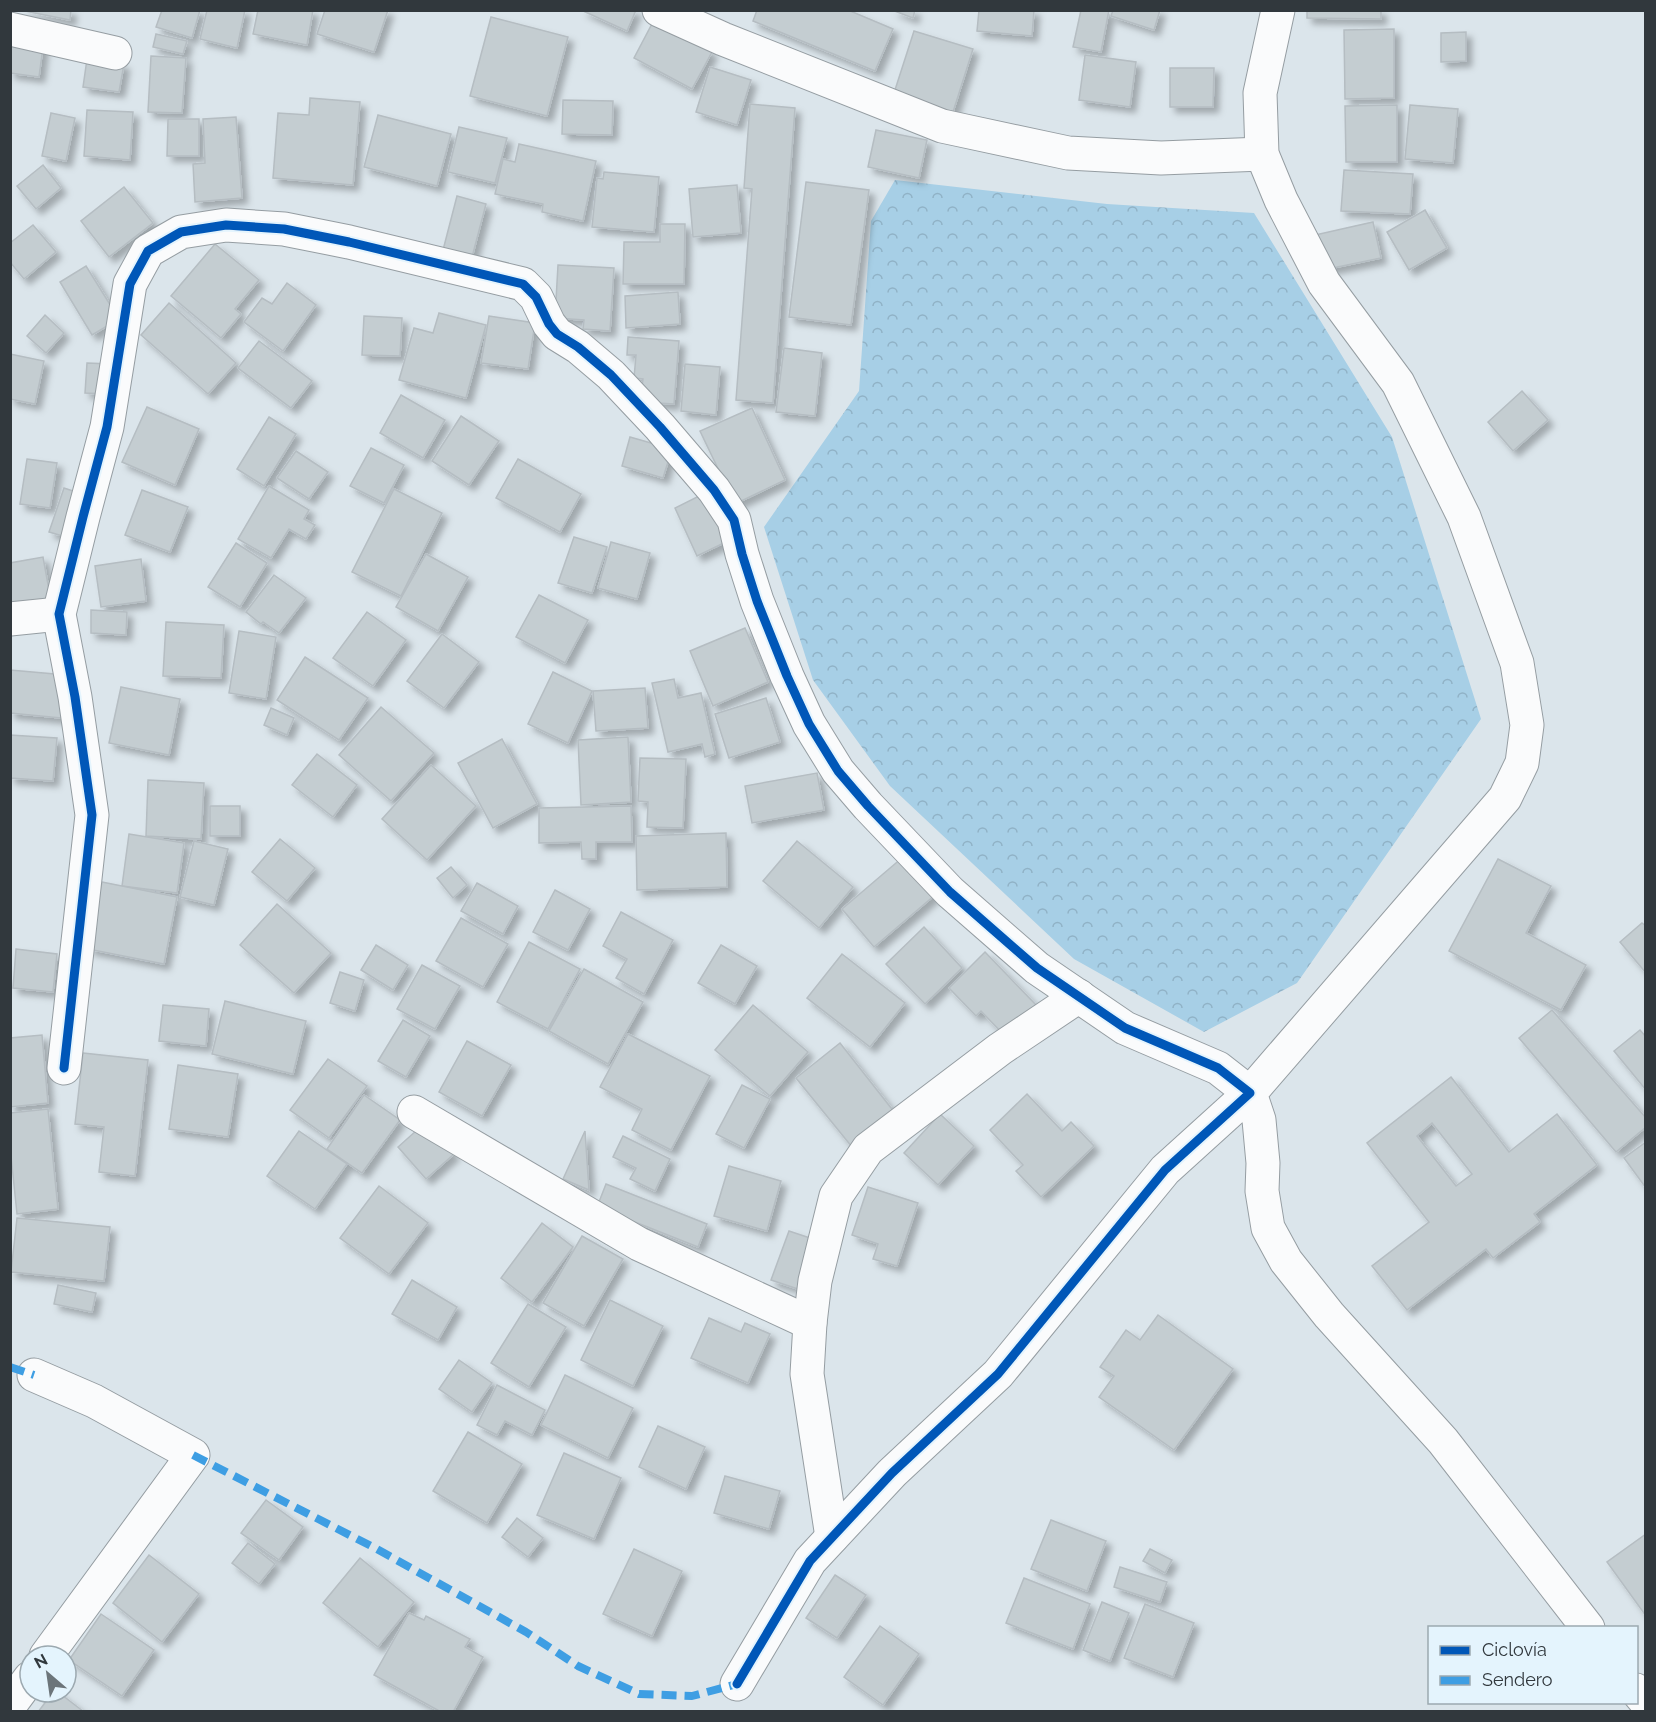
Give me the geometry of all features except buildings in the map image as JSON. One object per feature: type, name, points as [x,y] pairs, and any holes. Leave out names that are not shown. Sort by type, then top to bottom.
[{"type":"street","points":[[659,10],[723,39],[942,126],[1068,153],[1161,158],[1262,154]]},
{"type":"street","points":[[737,1684],[810,1561],[892,1473],[998,1374],[1165,1170],[1250,1093],[1505,798],[1522,763],[1527,725],[1517,663],[1464,517],[1398,382],[1324,283],[1281,200],[1262,154],[1260,93],[1278,10]]},
{"type":"street","points":[[10,28],[115,53]]},
{"type":"street","points":[[64,1068],[92,816],[75,697],[59,614],[82,517],[107,427],[130,284],[147,251],[181,232],[226,225],[284,229],[349,242],[523,284],[536,297],[549,324],[557,334],[578,347],[611,375],[660,427],[719,497],[734,520],[742,555],[758,601],[787,676],[809,724],[838,771],[868,806],[950,892],[1037,968],[1125,1028],[1218,1068],[1250,1093],[1259,1120],[1263,1162],[1262,1191],[1268,1228],[1286,1261],[1329,1315],[1443,1441],[1586,1626]]},
{"type":"street","points":[[10,619],[59,614]]},
{"type":"street","points":[[832,1537],[807,1374],[815,1281],[836,1196],[868,1149],[1000,1049],[1079,996]]},
{"type":"street","points":[[414,1112],[639,1244],[810,1323]]},
{"type":"street","points":[[34,1375],[94,1401],[193,1455],[55,1644]]},
{"type":"green space","points":[[895,180],[1107,204],[1254,213],[1392,437],[1481,719],[1297,983],[1204,1032],[1074,959],[890,786],[813,680],[764,527],[859,391],[871,221]]},
{"type":"marked path","points":[[10,1367],[34,1375]]},
{"type":"marked path","points":[[193,1455],[375,1548],[526,1632],[578,1666],[639,1694],[692,1696],[737,1684]]},
{"type":"cycle path","points":[[64,1068],[92,815],[75,697],[59,614],[107,427],[130,284],[148,251],[181,232],[226,225],[284,229],[349,242],[523,284],[536,297],[549,324],[557,334],[578,347],[611,375],[660,427],[714,490],[734,520],[757,601],[809,724],[838,771],[868,806],[950,892],[1037,968],[1125,1028],[1218,1068],[1250,1093],[1165,1170],[998,1374],[892,1473],[810,1561],[737,1684]]}]
